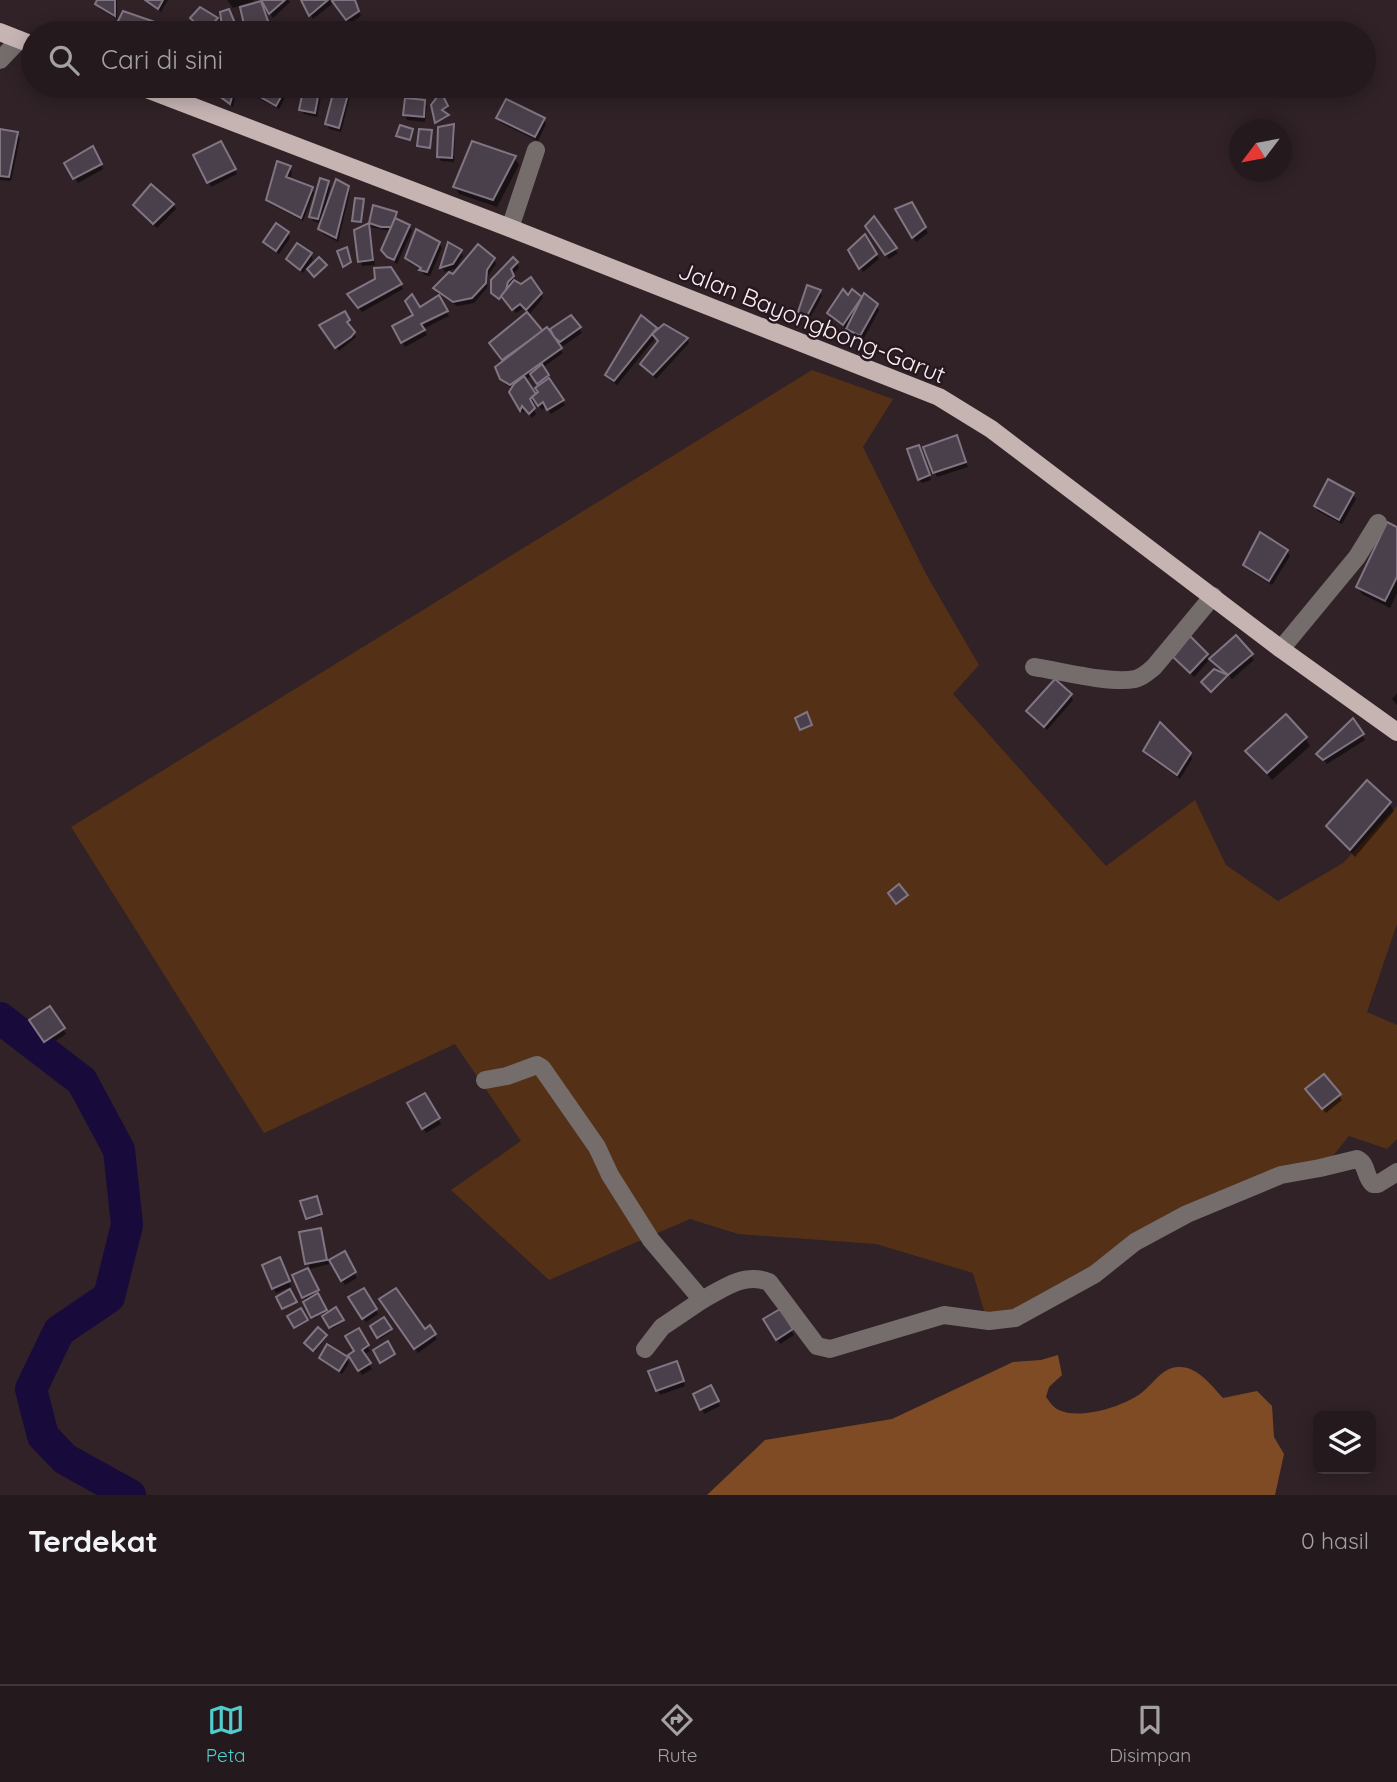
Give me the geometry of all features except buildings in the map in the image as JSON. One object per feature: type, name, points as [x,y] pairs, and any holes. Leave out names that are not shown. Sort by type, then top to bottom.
[{"type":"main road","points":[[0,32],[21,40]]},
{"type":"main road","name":"Jalan Bayongbong-Garut","points":[[170,98],[939,397],[991,429],[1281,649],[1397,732]]},
{"type":"street","points":[[0,61],[21,46]]},
{"type":"street","points":[[510,228],[536,150]]},
{"type":"street","points":[[1281,649],[1357,557],[1378,523]]},
{"type":"street","points":[[1034,667],[1115,679],[1135,679],[1154,667],[1213,596]]},
{"type":"street","points":[[485,1080],[537,1065],[542,1068],[597,1147],[610,1175],[651,1240],[702,1300]]},
{"type":"street","points":[[645,1349],[662,1327],[702,1300],[744,1278],[769,1282],[817,1346],[824,1349],[944,1315],[1003,1321],[1015,1318],[1095,1274],[1135,1242],[1187,1214],[1281,1175],[1357,1159],[1365,1166],[1369,1181],[1373,1184],[1378,1184],[1397,1172]]},
{"type":"shaded area","points":[[812,370],[893,399],[863,447],[926,574],[979,665],[953,694],[1106,866],[1195,800],[1226,865],[1278,901],[1343,863],[1397,806],[1397,924],[1367,1012],[1397,1025],[1397,1139],[1387,1149],[1349,1136],[1325,1166],[1280,1174],[1014,1315],[986,1318],[973,1273],[876,1244],[738,1234],[690,1219],[549,1280],[451,1190],[521,1141],[455,1044],[264,1133],[71,827]]},
{"type":"shaded area","points":[[1058,1355],[1062,1375],[1049,1387],[1046,1397],[1056,1408],[1076,1414],[1122,1404],[1140,1394],[1163,1373],[1180,1367],[1199,1374],[1223,1398],[1257,1391],[1272,1406],[1274,1437],[1284,1454],[1275,1495],[707,1495],[765,1440],[892,1419],[1013,1362],[1041,1360]]},
{"type":"waterway","points":[[0,1018],[82,1081],[119,1150],[127,1225],[109,1297],[59,1331],[31,1389],[43,1436],[65,1459],[130,1495]]}]
